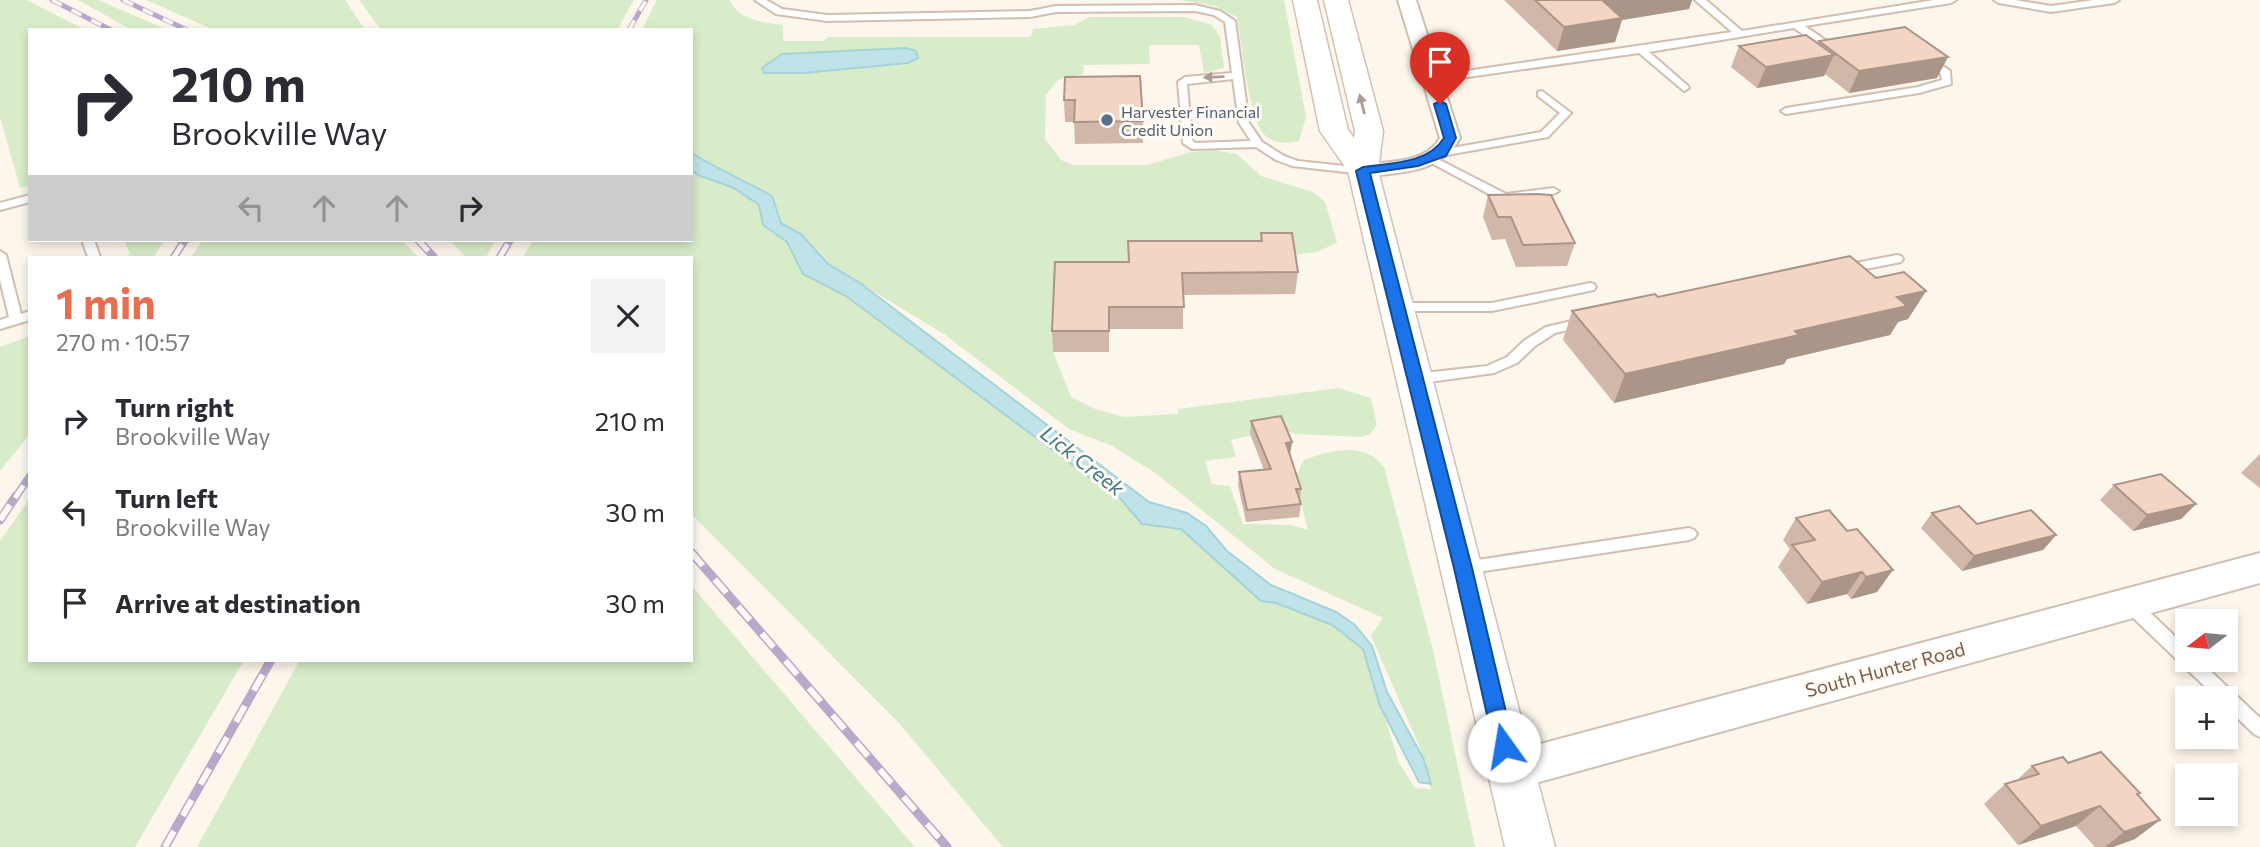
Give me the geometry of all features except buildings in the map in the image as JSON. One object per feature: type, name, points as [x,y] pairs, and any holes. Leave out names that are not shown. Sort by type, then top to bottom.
[{"type":"main road","points":[[1306,0],[1334,131],[1363,171],[1530,847]]},
{"type":"main road","points":[[1336,0],[1369,131],[1363,171]]},
{"type":"street","points":[[1363,171],[1436,156],[1448,146],[1450,134],[1407,0]]},
{"type":"street","name":"South Hunter Road","points":[[1510,771],[2260,568]]},
{"type":"lane","points":[[760,0],[779,12],[827,18],[1030,14],[1056,9],[1172,4],[1217,13],[1230,21],[1244,122],[1258,144],[1280,158],[1296,164],[1363,171]]},
{"type":"lane","points":[[1700,0],[1741,35]]},
{"type":"lane","points":[[1893,0],[1904,8]]},
{"type":"lane","points":[[1432,79],[1741,35],[1951,0]]},
{"type":"lane","points":[[1999,0],[2051,9],[2114,0]]},
{"type":"lane","points":[[1796,25],[1822,43],[1850,44]]},
{"type":"lane","points":[[1786,111],[1919,90],[1947,82],[1943,69],[1914,48]]},
{"type":"lane","points":[[1641,50],[1684,88]]},
{"type":"lane","points":[[1238,76],[1191,78],[1182,85],[1187,141],[1192,146],[1258,144]]},
{"type":"lane","points":[[1436,156],[1544,135],[1566,113],[1542,94]]},
{"type":"lane","points":[[1436,156],[1504,198],[1553,191]]},
{"type":"lane","points":[[0,207],[28,199]]},
{"type":"lane","points":[[0,255],[16,319]]},
{"type":"lane","points":[[1831,272],[1897,259]]},
{"type":"lane","points":[[1397,307],[1492,307],[1590,287]]},
{"type":"lane","points":[[0,325],[28,316]]},
{"type":"lane","points":[[1415,379],[1489,370],[1513,360],[1530,343],[1551,330],[1599,319]]},
{"type":"lane","points":[[1463,568],[1689,534]]},
{"type":"lane","points":[[2129,604],[2260,729]]},
{"type":"green space","points":[[0,0],[27,0],[81,28],[28,28],[28,186],[20,188],[0,117]]},
{"type":"green space","points":[[78,0],[98,0],[163,28],[128,28]]},
{"type":"green space","points":[[146,0],[345,0],[364,28],[209,28]]},
{"type":"green space","points":[[359,0],[634,0],[618,28],[380,28]]},
{"type":"green space","points":[[657,0],[730,0],[745,16],[783,25],[783,41],[824,41],[828,37],[1031,37],[1033,29],[1074,25],[1090,17],[1184,17],[1212,25],[1220,37],[1224,68],[1204,73],[1199,45],[1149,45],[1150,64],[1084,65],[1083,74],[1058,80],[1046,95],[1045,139],[1061,160],[1074,165],[1147,165],[1191,152],[1214,150],[1237,154],[1261,176],[1313,192],[1325,202],[1337,243],[1316,252],[1057,284],[1053,352],[1071,397],[1095,409],[1124,417],[1178,414],[1178,409],[1339,388],[1371,398],[1377,425],[1370,434],[1362,437],[1296,434],[1279,429],[1231,440],[1236,457],[1205,461],[1212,484],[1230,486],[1243,524],[1290,525],[1308,530],[1295,478],[1304,460],[1347,450],[1367,454],[1384,467],[1433,650],[1475,847],[1003,847],[898,722],[693,516],[693,256],[524,256],[532,242],[693,242],[693,171],[734,188],[759,205],[763,225],[787,242],[803,274],[846,296],[1093,480],[1114,491],[1142,524],[1181,529],[1260,600],[1276,603],[1332,625],[1364,649],[1399,763],[1415,788],[1431,789],[1418,743],[1371,636],[1383,618],[1275,569],[1154,472],[1112,446],[1069,429],[944,334],[828,264],[801,234],[781,223],[747,182],[728,175],[693,154],[693,28],[643,28]],"holes":[[[889,48],[908,63],[804,73],[775,57],[782,54]]]},
{"type":"green space","points":[[1180,0],[1284,0],[1306,117],[1299,141],[1275,141],[1260,129],[1250,99],[1237,17],[1215,6]]},
{"type":"green space","points":[[125,242],[164,242],[155,256],[126,256],[130,254]]},
{"type":"green space","points":[[202,242],[404,242],[417,256],[192,256]]},
{"type":"green space","points":[[451,242],[495,242],[487,256],[465,256]]},
{"type":"green space","points":[[28,337],[28,436],[0,471],[0,347]]},
{"type":"green space","points":[[28,501],[28,662],[243,662],[135,847],[0,847],[0,541]]},
{"type":"green space","points":[[693,587],[915,847],[197,847],[299,662],[693,662]]},
{"type":"water","points":[[906,48],[916,51],[918,58],[908,63],[804,73],[764,73],[762,68],[782,54]]},
{"type":"water","name":"Lick Creek","points":[[693,154],[772,196],[781,223],[801,234],[828,264],[860,283],[1149,502],[1187,513],[1206,526],[1227,551],[1271,585],[1336,612],[1355,625],[1372,646],[1387,692],[1424,760],[1431,784],[1419,782],[1380,706],[1363,649],[1332,625],[1276,603],[1261,601],[1181,529],[1142,524],[1114,491],[1093,480],[846,296],[803,274],[787,242],[763,225],[759,205],[734,188],[693,171]]},
{"type":"railway","points":[[52,0],[107,28]]},
{"type":"railway","points":[[123,0],[183,28]]},
{"type":"railway","points":[[630,28],[646,0]]},
{"type":"railway","points":[[175,256],[184,242]]},
{"type":"railway","points":[[420,242],[433,256]]},
{"type":"railway","points":[[501,256],[509,242]]},
{"type":"railway","points":[[15,498],[28,479]]},
{"type":"railway","points":[[0,520],[16,496]]},
{"type":"railway","points":[[693,554],[947,847]]},
{"type":"railway","points":[[165,847],[270,662]]},
{"type":"place","name":"Harvester Financial Credit Union","points":[[1107,120]]},
{"type":"route","points":[[1440,104],[1450,134],[1448,146],[1441,153],[1418,162],[1363,171],[1463,568],[1504,746]]}]
